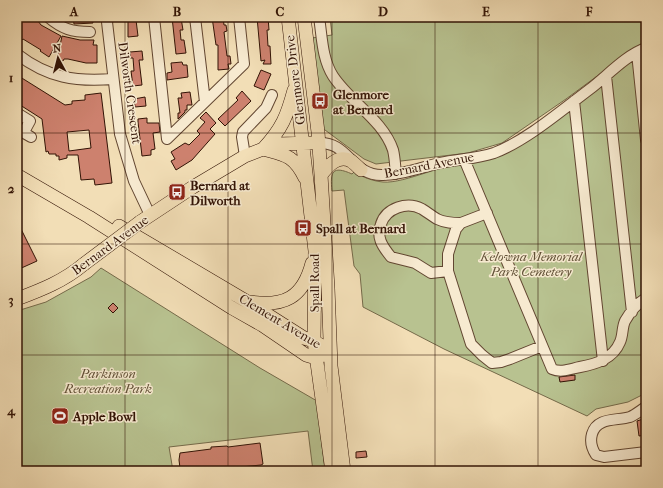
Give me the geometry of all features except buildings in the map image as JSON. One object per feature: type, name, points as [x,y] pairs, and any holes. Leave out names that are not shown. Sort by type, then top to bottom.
[{"type":"main road","name":"Glenmore Drive","points":[[288,17],[303,143]]},
{"type":"main road","name":"Glenmore Drive","points":[[304,17],[318,143]]},
{"type":"main road","points":[[296,82],[318,143]]},
{"type":"main road","points":[[296,82],[287,114],[273,139],[263,149],[290,158],[300,167],[307,182]]},
{"type":"main road","name":"Spall Road","points":[[303,143],[315,250],[314,341],[332,471]]},
{"type":"main road","name":"Bernard Avenue","points":[[17,299],[61,280],[145,219],[193,187],[245,156],[279,144],[318,143]]},
{"type":"main road","name":"Spall Road","points":[[318,143],[328,288],[330,352],[344,471]]},
{"type":"main road","points":[[321,175],[334,161],[343,159],[351,161],[361,170]]},
{"type":"main road","name":"Clement Avenue","points":[[17,165],[246,301],[304,338],[314,341],[330,352]]},
{"type":"main road","name":"Clement Avenue","points":[[17,175],[89,217],[232,308],[262,325],[306,355],[316,358],[330,352]]},
{"type":"main road","points":[[246,301],[264,304],[277,303],[290,299],[300,290],[303,285],[311,266],[315,250]]},
{"type":"street","points":[[48,17],[58,26],[76,32],[90,32]]},
{"type":"street","name":"Dilworth Crescent","points":[[109,17],[107,22],[120,134],[145,219]]},
{"type":"street","points":[[154,17],[167,139],[244,64],[239,17]]},
{"type":"street","points":[[195,17],[205,102]]},
{"type":"street","points":[[319,17],[324,51],[330,69],[337,80],[385,134],[393,151],[396,174]]},
{"type":"street","name":"Bernard Avenue","points":[[318,143],[324,142],[341,149],[361,170],[370,174],[382,175],[396,174],[443,162],[493,153],[511,145],[527,135],[637,53],[646,48]]},
{"type":"street","points":[[637,53],[646,140]]},
{"type":"street","points":[[17,55],[47,72],[68,79],[91,81],[113,79]]},
{"type":"street","points":[[606,76],[632,312]]},
{"type":"street","points":[[245,156],[242,137],[243,132],[266,108],[272,95]]},
{"type":"street","points":[[574,101],[602,361]]},
{"type":"street","points":[[17,113],[30,121],[24,133]]},
{"type":"street","points":[[464,159],[552,369],[558,371],[588,365],[602,361],[613,353],[621,342],[625,321],[640,301],[646,298]]},
{"type":"street","points":[[448,272],[427,272],[415,263],[391,257],[380,240],[379,230],[382,221],[388,213],[398,207],[410,206],[416,207],[436,219],[449,223],[461,223],[486,213]]},
{"type":"street","points":[[461,223],[456,229],[448,254],[448,272],[470,344],[482,356],[492,363],[501,362],[542,346]]},
{"type":"street","points":[[646,407],[630,416],[602,422],[594,428],[591,438],[593,450],[596,455],[604,458],[646,452]]},
{"type":"green space","points":[[330,17],[646,17],[646,45],[627,54],[566,99],[502,143],[468,153],[376,164],[364,159],[321,127],[312,38],[332,35]]},
{"type":"green space","name":"Kelowna Memorial Park Cemetery","points":[[646,52],[646,384],[642,395],[628,402],[596,409],[587,416],[444,349],[363,307],[360,274],[354,266],[344,190],[332,191],[331,179],[336,170],[345,171],[352,174],[354,172],[375,181],[392,182],[447,167],[456,165],[463,166],[498,155],[631,60]]},
{"type":"green space","name":"Parkinson Recreation Park","points":[[101,268],[260,368],[317,401],[325,471],[313,471],[308,431],[169,447],[173,471],[17,471],[17,311],[46,302],[91,277]]},
{"type":"place","name":"Glenmore at Bernard","points":[[320,101]]},
{"type":"place","name":"Bernard at Dilworth","points":[[177,192]]},
{"type":"place","name":"Spall at Bernard","points":[[303,228]]},
{"type":"place","name":"Apple Bowl","points":[[60,416]]}]
